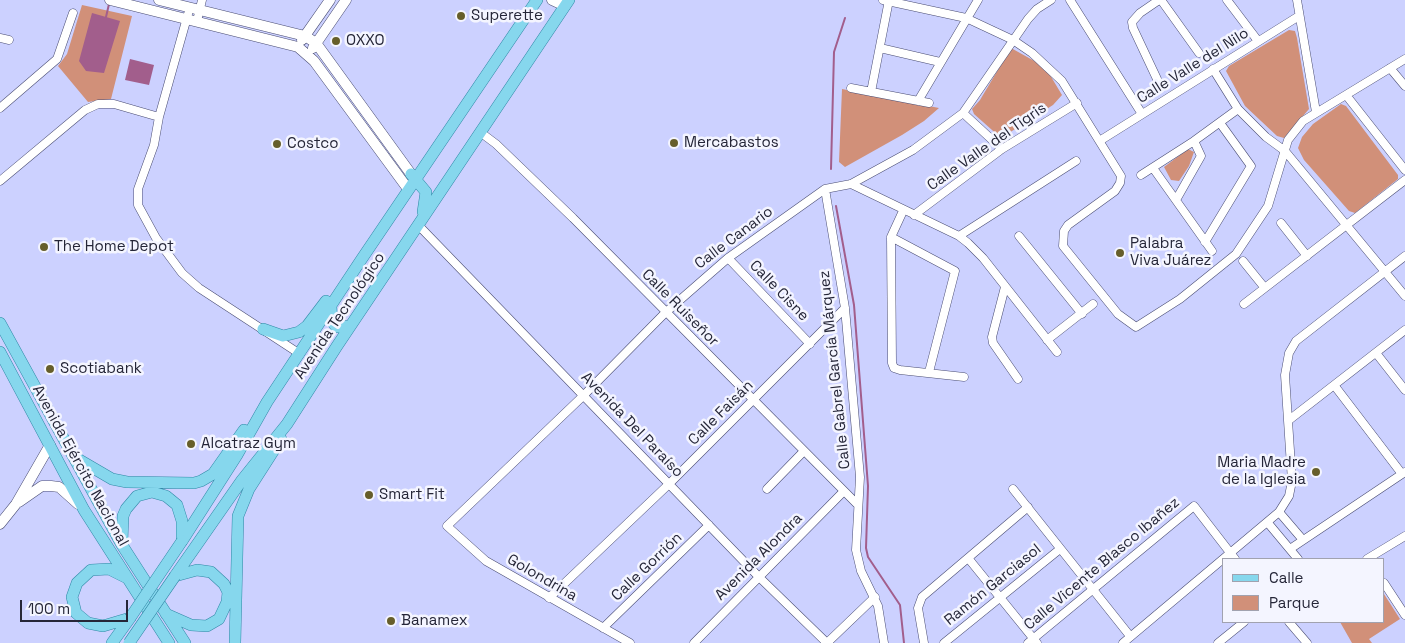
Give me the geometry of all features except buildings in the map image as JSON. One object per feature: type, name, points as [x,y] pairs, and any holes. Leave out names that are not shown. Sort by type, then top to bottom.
[{"type":"main road","name":"Avenida Tecnológico","points":[[112,643],[238,455],[267,402],[408,189],[413,177],[535,1]]},
{"type":"main road","name":"Avenida Tecnológico","points":[[129,643],[242,480],[287,424],[350,326],[567,3]]},
{"type":"main road","points":[[413,177],[426,192],[427,198],[420,223]]},
{"type":"main road","points":[[263,329],[283,336],[299,332],[314,318],[334,289],[361,260]]},
{"type":"main road","points":[[331,307],[332,321],[336,327],[350,326]]},
{"type":"main road","name":"Avenida Ejército Nacional","points":[[0,323],[122,545],[185,643]]},
{"type":"main road","name":"Avenida Ejército Nacional","points":[[0,352],[84,510],[169,643]]},
{"type":"main road","points":[[73,456],[101,474],[119,480],[167,484],[202,481],[217,468],[246,427],[267,402]]},
{"type":"main road","points":[[235,643],[238,516],[249,489],[278,444],[287,424]]},
{"type":"main road","points":[[122,545],[123,521],[126,509],[137,496],[152,492],[166,496],[177,505],[182,521],[182,541]]},
{"type":"main road","points":[[128,578],[109,569],[91,570],[77,583],[72,597],[76,613],[88,623],[103,626],[130,618]]},
{"type":"main road","points":[[165,614],[191,625],[207,626],[219,619],[227,602],[227,589],[222,580],[211,572],[197,570],[175,576]]},
{"type":"street","points":[[110,0],[133,3],[298,47],[308,55],[408,189]]},
{"type":"street","points":[[159,0],[189,7],[201,5],[305,36],[316,43],[413,177]]},
{"type":"street","points":[[298,47],[330,0]]},
{"type":"street","points":[[308,55],[346,0]]},
{"type":"street","points":[[552,0],[567,3]]},
{"type":"street","points":[[871,92],[887,0],[966,18],[1013,40],[1050,68],[1077,103],[1122,176],[1118,187],[1068,225],[1062,238],[1063,246],[1118,314],[1129,323],[1139,326],[1180,299],[1236,254],[1268,206],[1288,140],[1295,129],[1316,112],[1405,59]]},
{"type":"street","points":[[918,101],[978,0]]},
{"type":"street","name":"Calle Canario","points":[[447,526],[583,396],[665,313],[728,258],[825,189],[851,184],[913,150],[963,113],[1013,40],[1037,9],[1051,0]]},
{"type":"street","points":[[1070,0],[1142,114]]},
{"type":"street","points":[[1157,80],[1132,22],[1160,0],[1199,53]]},
{"type":"street","points":[[1227,0],[1258,41]]},
{"type":"street","points":[[1296,0],[1316,112]]},
{"type":"street","points":[[201,5],[192,20],[159,117],[154,145],[136,196],[146,222],[182,273],[300,354]]},
{"type":"street","points":[[189,7],[192,20]]},
{"type":"street","points":[[0,108],[57,59],[64,44],[73,13]]},
{"type":"street","name":"Calle Valle del Nilo","points":[[1101,140],[1300,16]]},
{"type":"street","points":[[0,38],[9,40]]},
{"type":"street","points":[[880,48],[940,62]]},
{"type":"street","points":[[1390,68],[1405,86]]},
{"type":"street","points":[[1213,69],[1238,109],[1266,137],[1285,151],[1405,296]]},
{"type":"street","points":[[850,88],[929,103]]},
{"type":"street","points":[[1346,95],[1405,170]]},
{"type":"street","name":"Calle Valle del Tigris","points":[[914,215],[1002,150],[1077,103]]},
{"type":"street","points":[[0,181],[86,110],[98,104],[114,104],[159,117]]},
{"type":"street","points":[[353,115],[363,108]]},
{"type":"street","points":[[1141,175],[1194,142],[1238,109]]},
{"type":"street","points":[[963,113],[1002,150]]},
{"type":"street","points":[[1205,242],[1254,164],[1220,123]]},
{"type":"street","name":"Calle Ruiseñor","points":[[480,132],[496,144],[566,211],[665,313],[858,505]]},
{"type":"street","points":[[1176,200],[1201,156],[1194,142]]},
{"type":"street","points":[[959,236],[1076,161]]},
{"type":"street","points":[[1153,168],[1212,252]]},
{"type":"street","points":[[1244,304],[1405,180]]},
{"type":"street","points":[[851,184],[903,211],[959,236],[975,249],[1057,352]]},
{"type":"street","name":"Calle Gabrel García Márquez","points":[[825,189],[845,308],[860,477],[856,550],[861,571],[875,598],[881,615],[884,643]]},
{"type":"street","points":[[903,211],[891,237],[892,363],[894,368],[964,377]]},
{"type":"street","name":"Avenida Del Paraíso","points":[[420,223],[583,396],[759,577],[827,643]]},
{"type":"street","points":[[1281,223],[1307,256]]},
{"type":"street","points":[[1018,236],[1082,314]]},
{"type":"street","points":[[891,237],[955,271],[929,372]]},
{"type":"street","points":[[1224,558],[1279,512],[1289,496],[1292,481],[1285,375],[1292,347],[1405,256]]},
{"type":"street","name":"Calle Cisne","points":[[728,258],[810,344]]},
{"type":"street","points":[[1243,261],[1264,287]]},
{"type":"street","points":[[1005,287],[992,337],[993,343],[1018,379]]},
{"type":"street","points":[[1047,340],[1093,304]]},
{"type":"street","name":"Calle Faisán","points":[[548,598],[669,484],[845,308]]},
{"type":"street","points":[[1289,420],[1405,330]]},
{"type":"street","points":[[1376,353],[1405,390]]},
{"type":"street","points":[[1290,549],[1403,473],[1334,385]]},
{"type":"street","points":[[0,524],[16,504],[50,445]]},
{"type":"street","points":[[767,488],[804,451]]},
{"type":"street","points":[[16,504],[42,486],[51,486],[59,487],[68,493],[84,510]]},
{"type":"street","points":[[1013,489],[1130,636]]},
{"type":"street","name":"Avenida Alondra","points":[[694,643],[844,491]]},
{"type":"street","name":"Calle Vicente Blasco Ibañez","points":[[1033,641],[1092,589],[1194,506],[1230,553]]},
{"type":"street","points":[[924,643],[918,608],[922,597],[1028,507]]},
{"type":"street","points":[[1279,512],[1303,540]]},
{"type":"street","points":[[1268,522],[1297,558]]},
{"type":"street","name":"Calle Gorrión","points":[[603,628],[710,525]]},
{"type":"street","name":"Golondrina","points":[[447,526],[486,561],[630,643]]},
{"type":"street","points":[[1370,558],[1405,536]]},
{"type":"street","name":"Ramón Garciasol","points":[[944,643],[1060,549]]},
{"type":"street","points":[[1230,553],[1234,558]]},
{"type":"street","points":[[968,558],[1033,641]]},
{"type":"street","points":[[1123,643],[1222,560]]},
{"type":"street","points":[[1385,585],[1405,615]]},
{"type":"street","points":[[827,643],[875,598]]},
{"type":"street","points":[[1218,643],[1243,623]]},
{"type":"street","points":[[1290,623],[1307,643]]},
{"type":"street","points":[[1226,636],[1232,643]]},
{"type":"green space","points":[[82,5],[132,16],[111,99],[88,102],[58,66],[67,54]]},
{"type":"green space","points":[[1289,30],[1295,31],[1297,38],[1309,109],[1284,138],[1277,136],[1245,106],[1226,71],[1229,66]]},
{"type":"green space","points":[[1011,48],[1038,63],[1050,75],[1062,95],[1053,105],[1001,138],[974,114],[972,109],[980,100]]},
{"type":"green space","points":[[842,89],[939,108],[924,121],[902,135],[845,167],[839,162]]},
{"type":"green space","points":[[1341,104],[1346,106],[1398,175],[1398,179],[1355,213],[1349,211],[1304,160],[1298,148],[1302,137],[1313,124]]},
{"type":"green space","points":[[1188,149],[1194,152],[1189,166],[1179,181],[1171,180],[1164,167]]},
{"type":"green space","points":[[1385,596],[1400,619],[1369,639],[1372,643],[1352,643],[1341,623],[1385,623]]},
{"type":"shaded area","points":[[92,13],[120,21],[104,73],[86,71],[79,61]]},
{"type":"shaded area","points":[[130,59],[154,65],[149,85],[125,80]]},
{"type":"waterway","points":[[106,17],[109,4]]},
{"type":"waterway","points":[[831,169],[834,52],[845,18]]},
{"type":"waterway","points":[[836,206],[854,305],[868,486],[866,548],[868,557],[900,605],[904,643]]},
{"type":"place","name":"Superette","points":[[461,16]]},
{"type":"place","name":"OXXO","points":[[336,41]]},
{"type":"place","name":"Mercabastos","points":[[674,143]]},
{"type":"place","name":"Costco","points":[[277,144]]},
{"type":"place","name":"The Home Depot","points":[[44,247]]},
{"type":"place","name":"Palabra Viva Juárez","points":[[1120,253]]},
{"type":"place","name":"Scotiabank","points":[[50,369]]},
{"type":"place","name":"Alcatraz Gym","points":[[191,444]]},
{"type":"place","name":"Maria Madre de la Iglesia","points":[[1316,472]]},
{"type":"place","name":"Smart Fit","points":[[369,495]]},
{"type":"place","name":"Banamex","points":[[391,621]]}]
